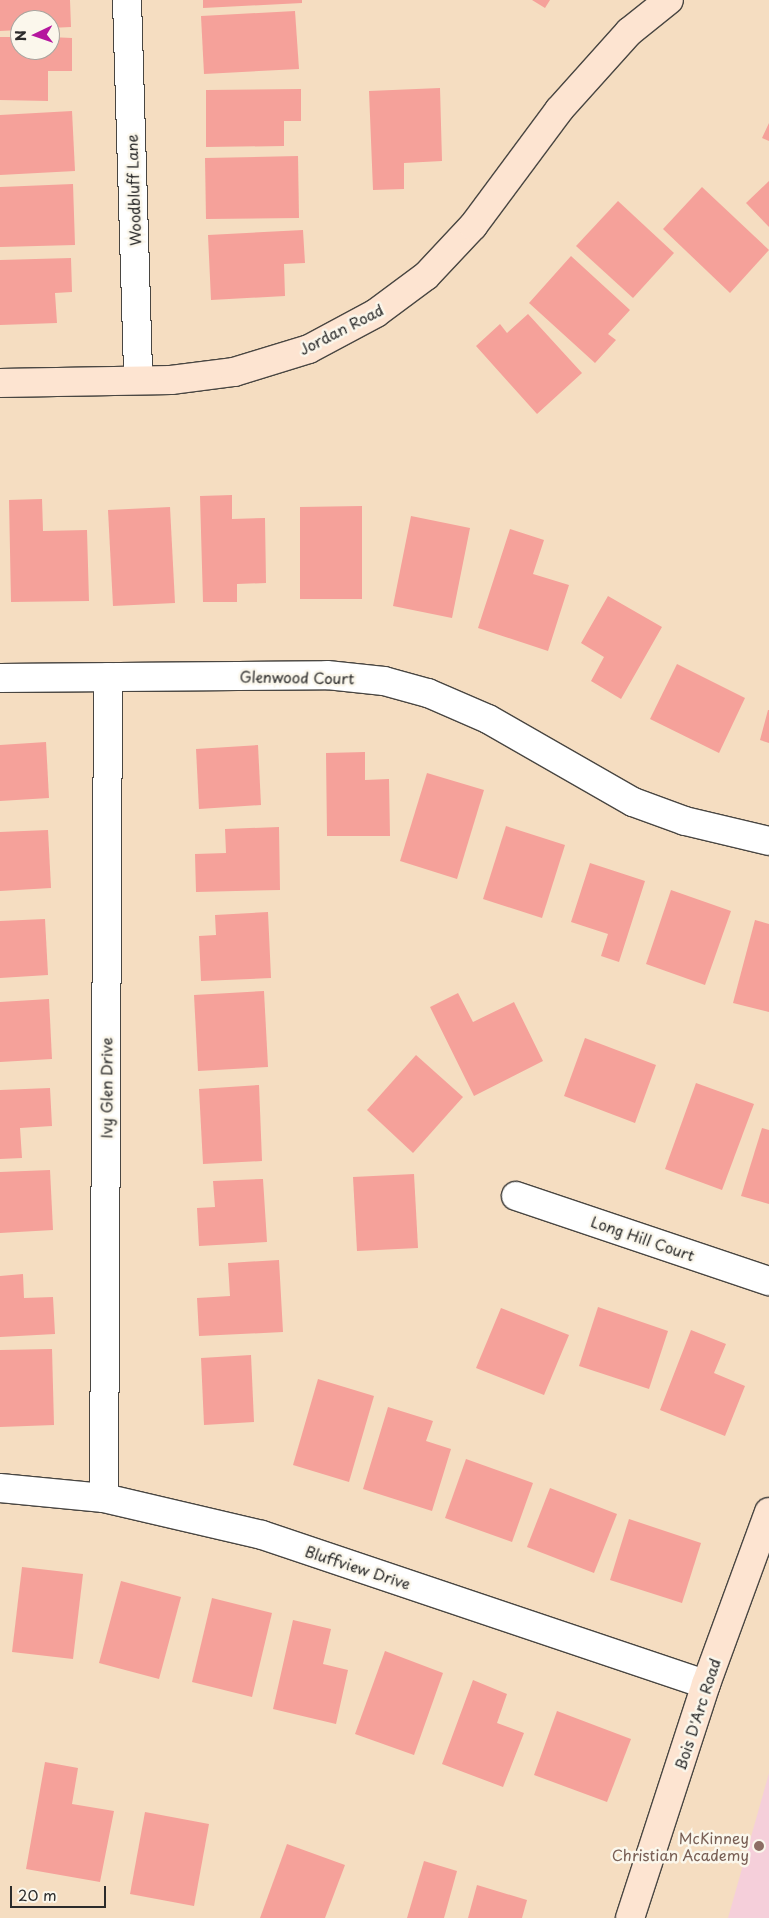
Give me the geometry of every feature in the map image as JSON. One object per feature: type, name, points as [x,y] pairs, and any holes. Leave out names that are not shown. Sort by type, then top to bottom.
[{"type":"street","name":"Woodbluff Lane","points":[[128,0],[138,380]]},
{"type":"street","name":"Jordan Road","points":[[0,383],[171,380],[234,372],[310,349],[376,314],[426,276],[472,226],[566,103],[629,32],[669,0]]},
{"type":"street","name":"Glenwood Court","points":[[0,678],[326,675],[384,681],[428,693],[488,719],[633,802],[685,821],[769,842]]},
{"type":"street","name":"Ivy Glen Drive","points":[[104,1498],[108,677]]},
{"type":"street","name":"Long Hill Court","points":[[516,1196],[769,1281]]},
{"type":"street","name":"Bluffview Drive","points":[[0,1488],[104,1498],[262,1535],[706,1684]]},
{"type":"street","name":"Bois D'Arc Road","points":[[630,1918],[706,1684],[769,1512]]},
{"type":"shaded area","name":"McKinney Christian Academy","points":[[769,1773],[769,1918],[728,1918]]},
{"type":"building","points":[[0,0],[70,0],[71,27],[60,28],[60,10],[10,10],[10,30],[0,31]]},
{"type":"building","points":[[203,0],[302,0],[302,3],[203,8]]},
{"type":"building","points":[[532,0],[550,0],[545,8]]},
{"type":"building","points":[[295,11],[299,69],[204,74],[201,16]]},
{"type":"building","points":[[0,37],[10,37],[10,60],[60,60],[60,37],[72,38],[72,71],[48,71],[48,101],[0,100]]},
{"type":"building","points":[[440,88],[442,161],[404,163],[404,189],[373,190],[369,91]]},
{"type":"building","points":[[301,89],[301,121],[284,121],[284,146],[206,147],[206,90]]},
{"type":"building","points":[[72,111],[75,171],[0,175],[0,115]]},
{"type":"building","points":[[769,123],[769,141],[762,138]]},
{"type":"building","points":[[298,156],[299,218],[206,219],[205,158]]},
{"type":"building","points":[[769,181],[769,227],[746,203]]},
{"type":"building","points":[[73,184],[75,245],[0,247],[0,187]]},
{"type":"building","points":[[702,187],[769,250],[730,293],[663,229]]},
{"type":"building","points":[[618,201],[674,253],[633,298],[576,246]]},
{"type":"building","points":[[303,230],[305,263],[284,264],[285,296],[211,300],[208,235]]},
{"type":"building","points":[[571,256],[630,310],[608,334],[616,340],[595,363],[529,303]]},
{"type":"building","points":[[71,258],[72,292],[55,293],[57,323],[0,325],[0,260]]},
{"type":"building","points":[[528,314],[582,373],[537,414],[476,346],[500,324],[507,333]]},
{"type":"building","points":[[232,495],[232,519],[265,518],[266,583],[237,584],[237,602],[203,602],[200,496]]},
{"type":"building","points":[[42,499],[43,531],[87,530],[89,601],[11,602],[9,500]]},
{"type":"building","points":[[362,506],[362,599],[300,599],[300,507]]},
{"type":"building","points":[[170,507],[175,603],[113,606],[108,510]]},
{"type":"building","points":[[411,516],[470,528],[452,618],[393,606]]},
{"type":"building","points":[[510,529],[544,540],[533,574],[569,585],[548,651],[478,628]]},
{"type":"building","points":[[608,596],[662,627],[621,699],[591,681],[604,657],[581,643]]},
{"type":"building","points":[[677,664],[745,698],[719,753],[650,719]]},
{"type":"building","points":[[769,710],[769,743],[760,740]]},
{"type":"building","points":[[46,742],[49,798],[0,801],[0,745]]},
{"type":"building","points":[[258,745],[261,805],[199,809],[196,749]]},
{"type":"building","points":[[365,752],[365,780],[389,779],[390,836],[327,836],[326,753]]},
{"type":"building","points":[[427,773],[484,790],[457,879],[400,861]]},
{"type":"building","points":[[506,826],[565,845],[542,918],[483,899]]},
{"type":"building","points":[[279,827],[280,890],[196,892],[195,854],[226,853],[225,829]]},
{"type":"building","points":[[48,830],[51,888],[0,891],[0,832]]},
{"type":"building","points":[[590,863],[645,881],[619,962],[601,956],[608,934],[571,922]]},
{"type":"building","points":[[671,890],[731,911],[705,985],[646,964]]},
{"type":"building","points":[[268,912],[271,978],[201,981],[199,936],[216,935],[215,915]]},
{"type":"building","points":[[45,919],[48,975],[0,978],[0,921]]},
{"type":"building","points":[[755,920],[769,924],[769,1012],[733,1003]]},
{"type":"building","points":[[264,991],[268,1067],[198,1071],[194,995]]},
{"type":"building","points":[[458,993],[473,1022],[514,1002],[543,1061],[474,1096],[430,1007]]},
{"type":"building","points":[[49,999],[52,1059],[0,1062],[0,1002]]},
{"type":"building","points":[[585,1038],[656,1065],[635,1123],[564,1096]]},
{"type":"building","points":[[416,1055],[463,1097],[413,1153],[367,1110]]},
{"type":"building","points":[[696,1083],[754,1104],[722,1190],[665,1169]]},
{"type":"building","points":[[259,1085],[262,1161],[203,1164],[199,1089]]},
{"type":"building","points":[[50,1088],[52,1126],[20,1128],[22,1158],[0,1159],[0,1090]]},
{"type":"building","points":[[762,1128],[769,1130],[769,1204],[741,1196]]},
{"type":"building","points":[[50,1170],[53,1230],[0,1233],[0,1172]]},
{"type":"building","points":[[414,1174],[418,1248],[357,1251],[353,1177]]},
{"type":"building","points":[[263,1179],[267,1242],[199,1246],[197,1208],[215,1207],[213,1181]]},
{"type":"building","points":[[279,1260],[283,1332],[199,1336],[197,1298],[230,1296],[228,1263]]},
{"type":"building","points":[[23,1274],[24,1298],[53,1297],[55,1334],[0,1337],[0,1276]]},
{"type":"building","points":[[598,1307],[668,1331],[649,1389],[579,1366]]},
{"type":"building","points":[[501,1308],[569,1335],[544,1395],[476,1368]]},
{"type":"building","points":[[691,1330],[726,1344],[714,1373],[745,1386],[725,1436],[660,1410]]},
{"type":"building","points":[[52,1349],[54,1425],[0,1427],[0,1350]]},
{"type":"building","points":[[251,1355],[254,1422],[204,1425],[201,1358]]},
{"type":"building","points":[[318,1379],[374,1396],[349,1482],[293,1465]]},
{"type":"building","points":[[388,1407],[433,1421],[426,1441],[451,1449],[432,1511],[363,1489]]},
{"type":"building","points":[[466,1459],[533,1483],[512,1542],[445,1518]]},
{"type":"building","points":[[550,1488],[617,1514],[594,1573],[527,1547]]},
{"type":"building","points":[[629,1519],[701,1543],[682,1603],[610,1580]]},
{"type":"building","points":[[22,1567],[83,1574],[73,1659],[12,1652]]},
{"type":"building","points":[[121,1581],[181,1597],[159,1679],[99,1663]]},
{"type":"building","points":[[212,1598],[272,1613],[252,1697],[192,1682]]},
{"type":"building","points":[[293,1620],[331,1629],[323,1664],[348,1670],[336,1724],[273,1709]]},
{"type":"building","points":[[385,1651],[443,1673],[414,1755],[355,1734]]},
{"type":"building","points":[[473,1680],[507,1694],[497,1723],[524,1733],[503,1787],[442,1764]]},
{"type":"building","points":[[557,1711],[631,1739],[607,1802],[534,1775]]},
{"type":"building","points":[[45,1762],[78,1768],[72,1804],[114,1811],[100,1882],[26,1869]]},
{"type":"building","points":[[145,1812],[209,1824],[194,1906],[130,1894]]},
{"type":"building","points":[[287,1844],[345,1865],[325,1918],[260,1918]]},
{"type":"building","points":[[424,1861],[457,1871],[444,1918],[407,1918]]},
{"type":"building","points":[[477,1885],[527,1900],[522,1918],[468,1918]]},
{"type":"place","name":"McKinney Christian Academy","points":[[759,1846]]}]
